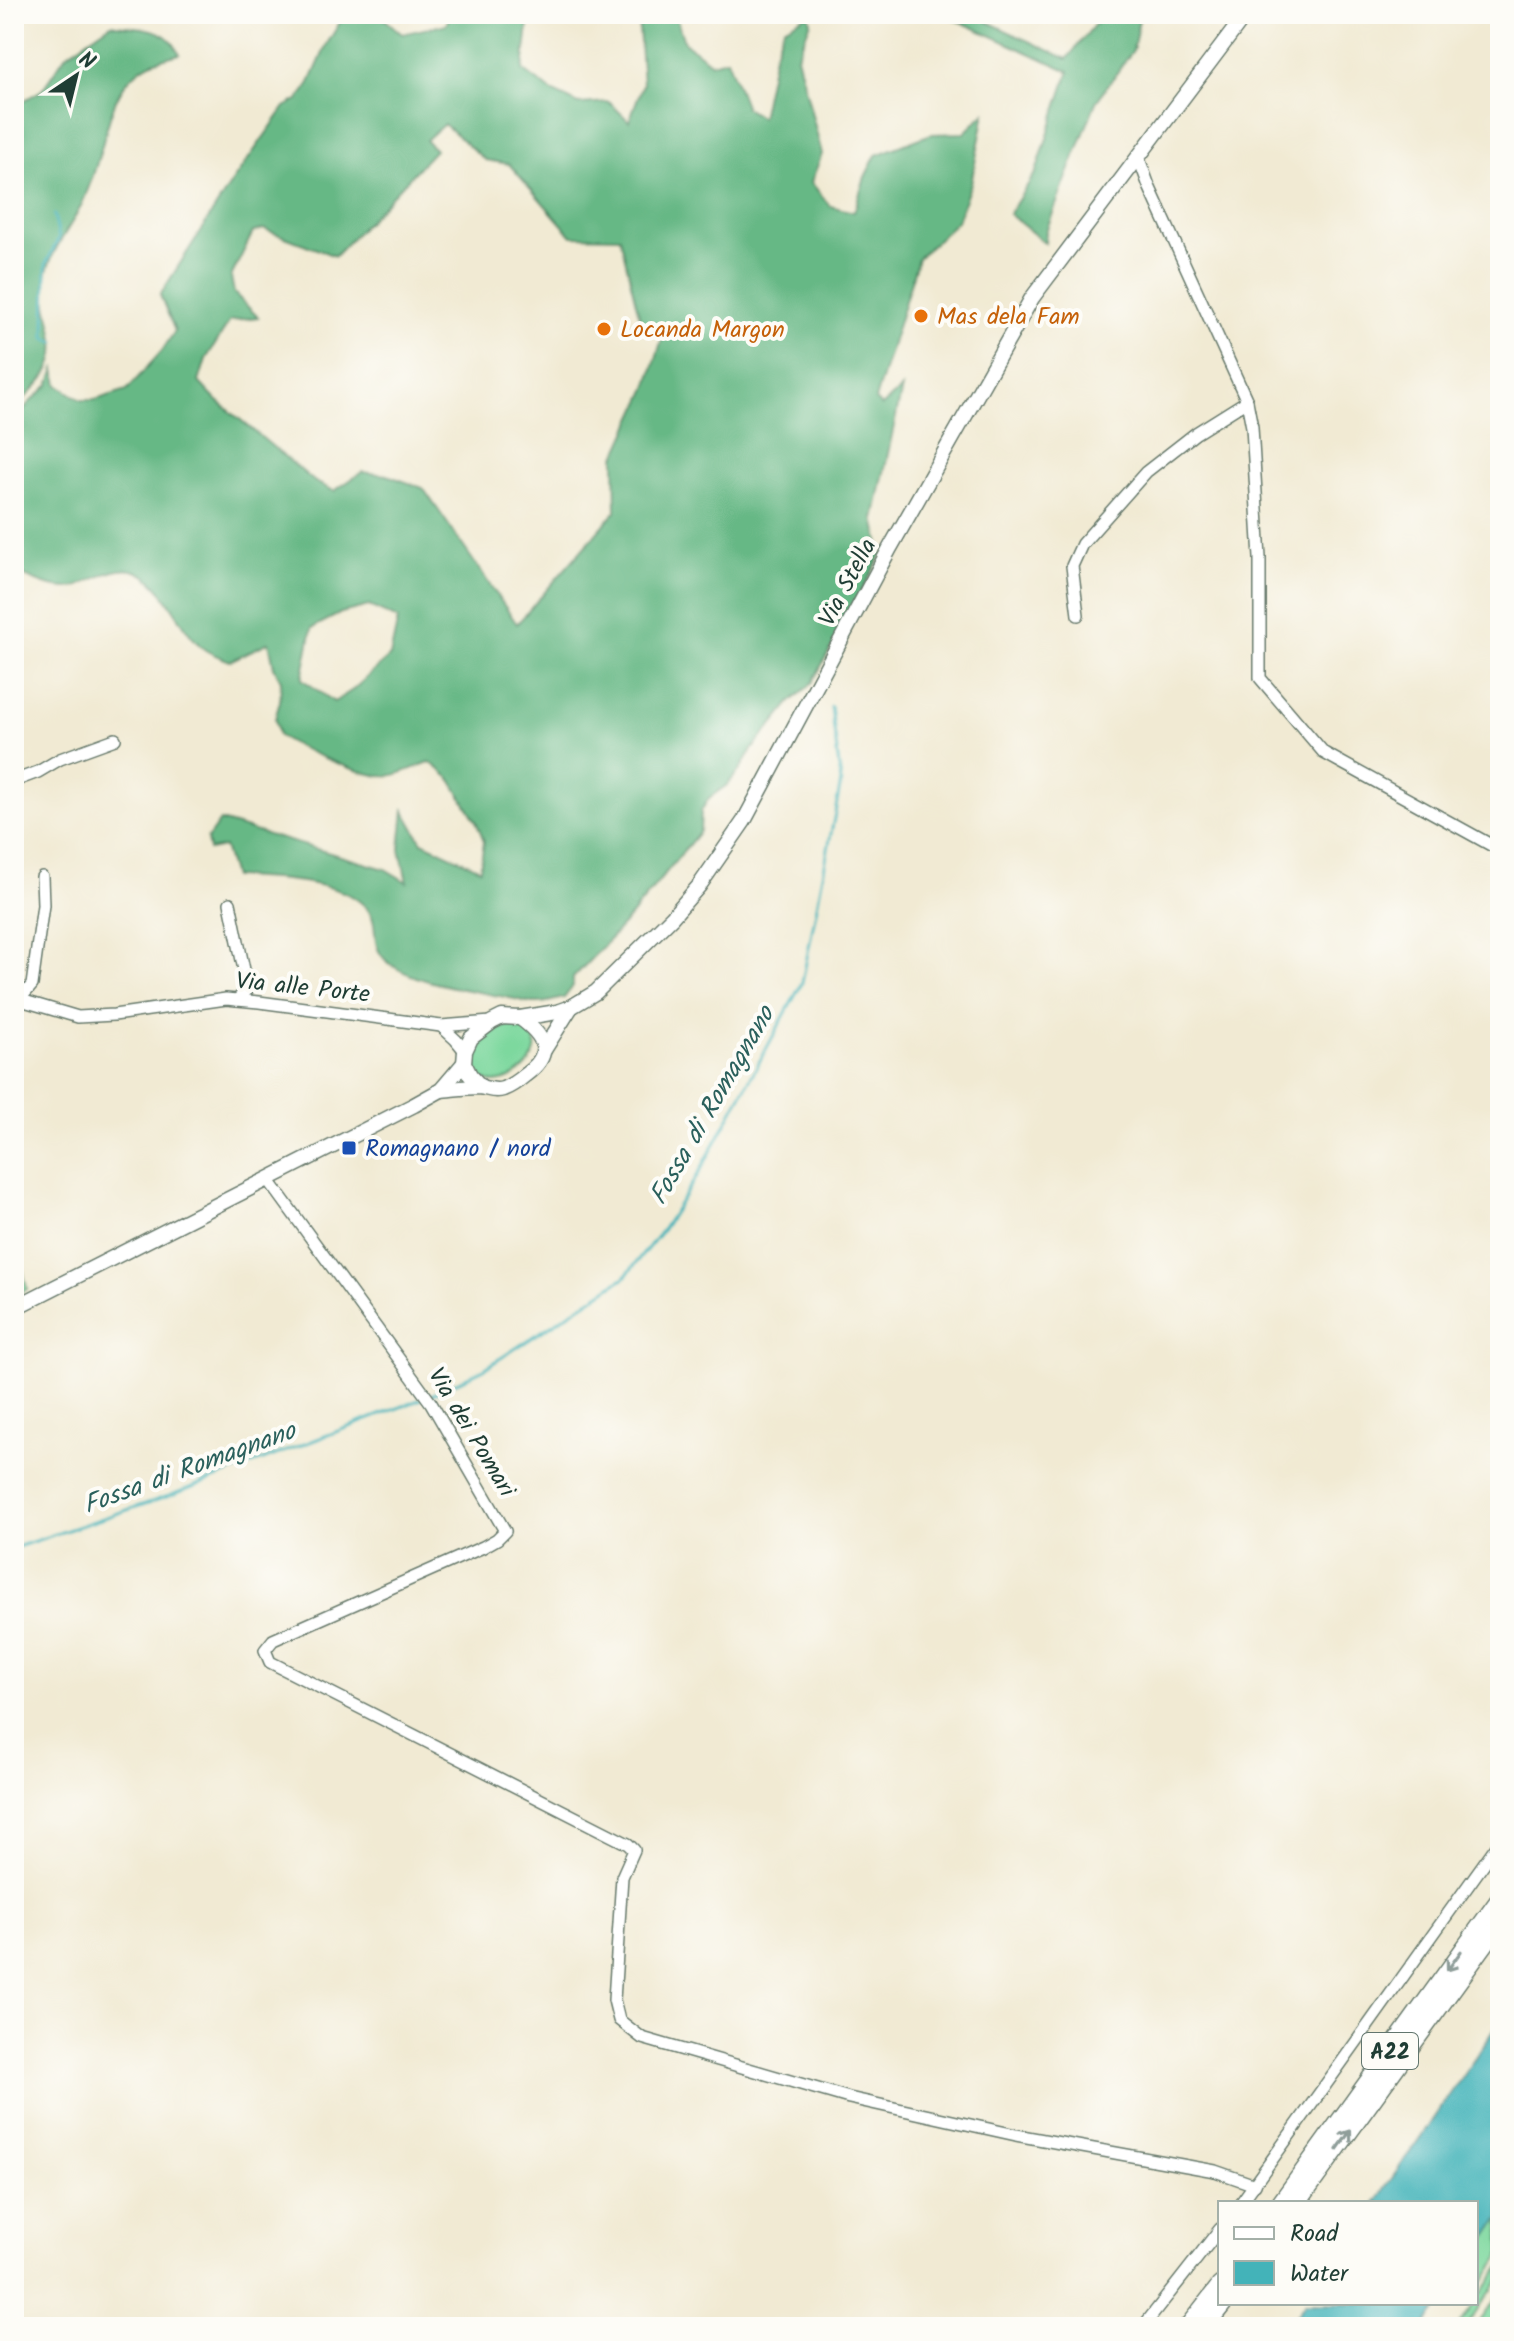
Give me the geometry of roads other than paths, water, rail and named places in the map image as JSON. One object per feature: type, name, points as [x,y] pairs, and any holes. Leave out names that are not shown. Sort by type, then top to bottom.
[{"type":"highway","name":"A22","points":[[1281,2201],[1500,1898]]},
{"type":"highway","name":"A22","points":[[1299,2201],[1500,1924]]},
{"type":"highway","points":[[1187,2327],[1218,2288]]},
{"type":"highway","points":[[1205,2327],[1222,2305]]},
{"type":"main road","name":"Via Stella","points":[[520,1018],[557,1012],[596,992],[699,886],[744,821],[890,548],[1032,298],[1246,14]]},
{"type":"main road","name":"Via Stella","points":[[544,1050],[571,1007]]},
{"type":"main road","points":[[14,1308],[441,1090],[503,1089],[541,1062],[544,1050],[536,1029],[520,1018],[502,1017],[492,1022],[471,1038],[465,1057],[441,1090]]},
{"type":"main road","points":[[465,1057],[470,1075],[481,1087]]},
{"type":"street","points":[[1138,156],[1247,401],[1252,427],[1260,558],[1260,678],[1324,753],[1500,850]]},
{"type":"street","points":[[1078,615],[1072,566],[1082,544],[1146,472],[1196,433],[1247,401]]},
{"type":"street","points":[[14,781],[60,759],[115,739]]},
{"type":"street","name":"Via alle Porte","points":[[16,999],[32,985],[43,905],[42,877]]},
{"type":"street","points":[[230,903],[248,989],[237,1000]]},
{"type":"street","name":"Via alle Porte","points":[[16,999],[78,1017],[226,999],[441,1026],[492,1022]]},
{"type":"street","points":[[441,1026],[456,1040],[465,1057]]},
{"type":"street","name":"Via dei Pomari","points":[[268,1179],[421,1387],[505,1531],[483,1547],[273,1640],[265,1650],[270,1662],[628,1844],[634,1850],[622,1877],[614,2000],[619,2020],[642,2038],[849,2098],[1016,2135],[1215,2171],[1255,2185]]},
{"type":"street","points":[[1243,2201],[1500,1841]]},
{"type":"street","points":[[1143,2327],[1218,2232]]},
{"type":"water","points":[[1500,2022],[1500,2218],[1478,2249],[1478,2201],[1376,2201]]},
{"type":"water","points":[[1304,2305],[1440,2305],[1424,2327],[1288,2327]]},
{"type":"waterway","points":[[54,215],[59,238],[46,264],[45,338],[55,342]]},
{"type":"waterway","name":"Fossa di Romagnano","points":[[431,1395],[484,1369],[625,1277],[663,1229],[699,1173],[802,983],[841,782],[831,707]]},
{"type":"waterway","name":"Fossa di Romagnano","points":[[14,1548],[169,1496],[424,1398]]},
{"type":"place","name":"Mas dela Fam","points":[[921,316]]},
{"type":"place","name":"Locanda Margon","points":[[604,329]]},
{"type":"place","name":"Romagnano / nord","points":[[349,1148]]}]
